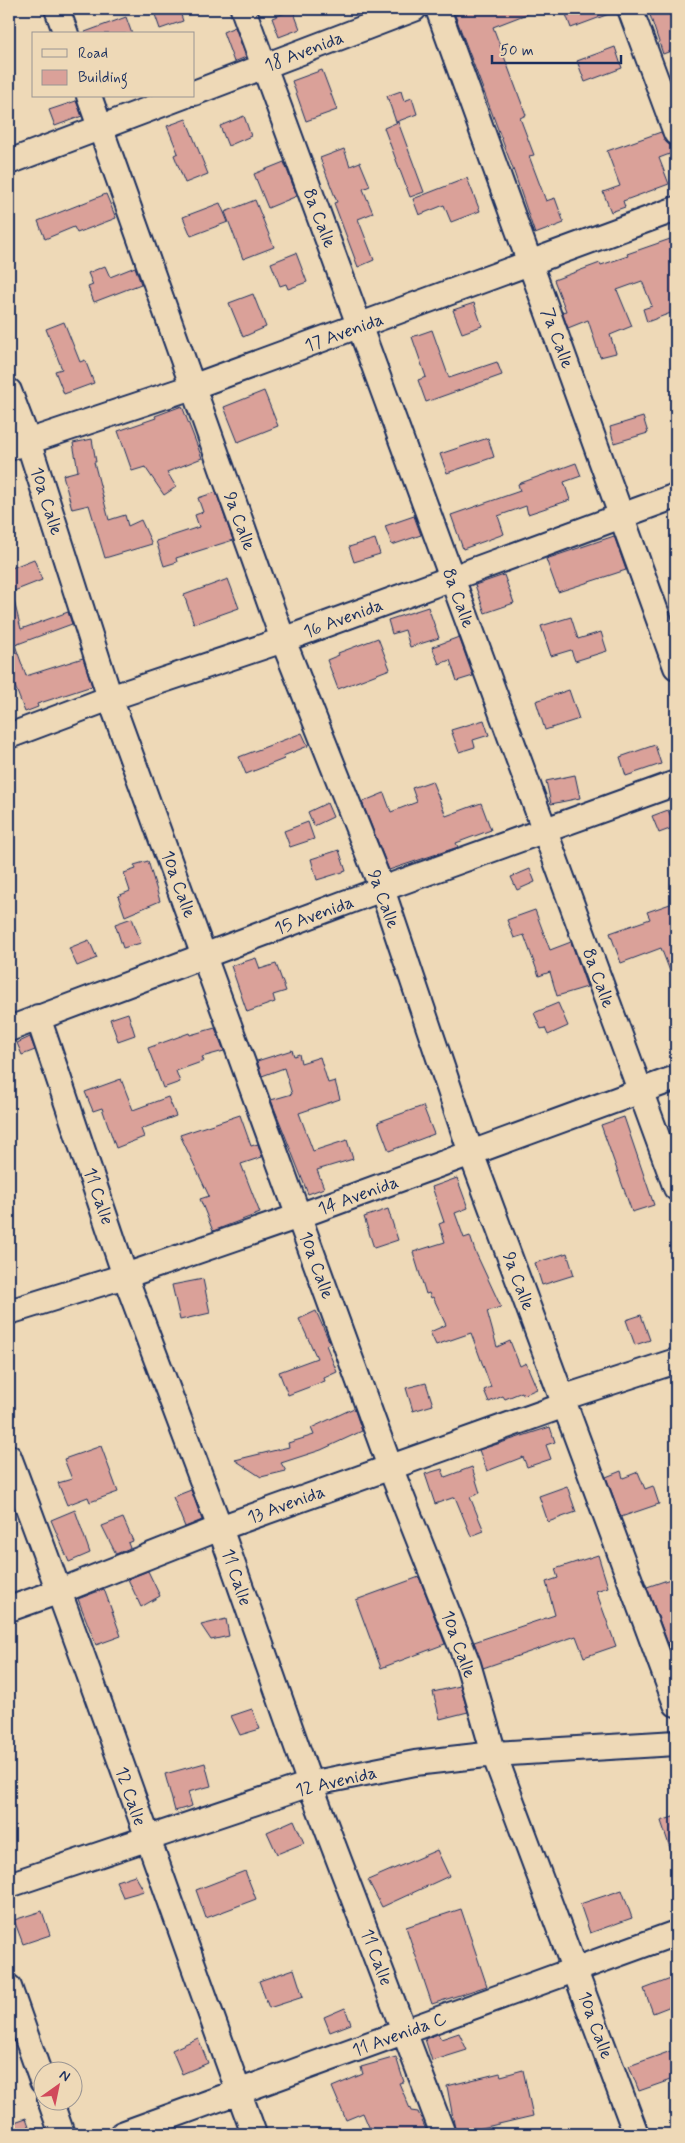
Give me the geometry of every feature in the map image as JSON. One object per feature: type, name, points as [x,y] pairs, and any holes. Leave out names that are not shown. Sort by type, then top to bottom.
[{"type":"street","points":[[57,9],[65,32]]},
{"type":"street","name":"8a Calle","points":[[243,9],[676,1188]]},
{"type":"street","name":"18 Avenida","points":[[195,93],[414,9]]},
{"type":"street","name":"7a Calle","points":[[438,9],[676,667]]},
{"type":"street","points":[[630,9],[676,133]]},
{"type":"street","name":"9a Calle","points":[[91,98],[283,640],[382,889],[471,1153],[676,1704]]},
{"type":"street","points":[[9,162],[178,98]]},
{"type":"street","name":"17 Avenida","points":[[18,444],[192,387],[676,209]]},
{"type":"street","name":"10a Calle","points":[[9,391],[18,444],[390,1467],[468,1664],[494,1754],[636,2134]]},
{"type":"street","name":"16 Avenida","points":[[9,736],[110,698],[283,640],[676,496]]},
{"type":"street","name":"15 Avenida","points":[[9,1029],[382,889],[676,783]]},
{"type":"street","name":"11 Calle","points":[[38,1017],[126,1276],[220,1528],[310,1784],[443,2134]]},
{"type":"street","name":"14 Avenida","points":[[9,1312],[126,1276],[299,1216],[676,1078]]},
{"type":"street","name":"13 Avenida","points":[[9,1609],[220,1528],[676,1361]]},
{"type":"street","name":"12 Calle","points":[[9,1457],[60,1591],[147,1840],[254,2134]]},
{"type":"street","name":"12 Avenida","points":[[9,1885],[310,1784],[415,1763],[494,1754],[676,1743]]},
{"type":"street","name":"11 Avenida C","points":[[122,2134],[405,2032],[575,1968],[676,1933]]},
{"type":"street","points":[[9,1987],[35,2060]]},
{"type":"street","points":[[54,2110],[62,2134]]},
{"type":"building","points":[[153,9],[179,9],[183,21],[160,29]]},
{"type":"building","points":[[473,9],[537,9],[493,27],[526,115],[520,118],[534,155],[529,156],[546,201],[555,198],[564,223],[535,234],[513,169],[455,15]]},
{"type":"building","points":[[564,9],[617,9],[617,11],[571,28]]},
{"type":"building","points":[[648,9],[673,9],[676,17],[676,49],[663,54]]},
{"type":"building","points":[[293,10],[300,29],[279,37],[272,18]]},
{"type":"building","points":[[126,17],[131,32],[85,32]]},
{"type":"building","points":[[235,27],[246,57],[234,62],[223,32]]},
{"type":"building","points":[[615,47],[622,68],[585,82],[577,61]]},
{"type":"building","points":[[322,70],[337,110],[306,121],[292,81]]},
{"type":"building","points":[[401,91],[404,101],[412,98],[417,114],[396,122],[387,96]]},
{"type":"building","points":[[76,101],[82,116],[55,126],[49,110]]},
{"type":"building","points":[[244,116],[251,136],[228,146],[220,126]]},
{"type":"building","points":[[186,119],[208,174],[185,183],[174,155],[178,153],[167,126]]},
{"type":"building","points":[[398,122],[424,192],[410,197],[384,128]]},
{"type":"building","points":[[661,132],[675,152],[659,158],[669,184],[623,201],[625,207],[611,212],[603,192],[620,186],[607,151]]},
{"type":"building","points":[[344,149],[350,166],[360,162],[370,186],[363,189],[373,213],[358,219],[374,260],[358,267],[334,203],[337,202],[320,158]]},
{"type":"building","points":[[284,162],[297,196],[268,208],[254,174]]},
{"type":"building","points":[[467,178],[480,211],[451,222],[444,205],[419,215],[413,199]]},
{"type":"building","points":[[106,194],[116,218],[77,233],[74,227],[45,239],[38,221]]},
{"type":"building","points":[[255,200],[274,247],[243,259],[225,212]]},
{"type":"building","points":[[220,203],[228,222],[191,236],[183,217]]},
{"type":"building","points":[[676,237],[676,311],[647,322],[643,309],[652,306],[642,281],[617,290],[632,326],[610,335],[616,353],[600,357],[588,320],[568,328],[562,312],[566,311],[554,280],[600,263],[601,265],[628,256],[627,254]]},
{"type":"building","points":[[296,253],[307,282],[288,289],[286,284],[280,286],[271,263]]},
{"type":"building","points":[[105,266],[110,277],[135,267],[141,284],[94,302],[88,287],[93,285],[88,273]]},
{"type":"building","points":[[253,294],[266,327],[243,337],[229,303]]},
{"type":"building","points":[[474,303],[482,326],[462,333],[453,310]]},
{"type":"building","points":[[64,322],[80,362],[85,360],[94,383],[64,394],[55,371],[62,369],[46,329]]},
{"type":"building","points":[[432,330],[449,378],[497,362],[502,375],[426,402],[418,380],[426,377],[412,337]]},
{"type":"building","points":[[264,391],[278,426],[238,442],[224,407]]},
{"type":"building","points":[[182,406],[202,458],[167,472],[176,487],[164,495],[145,467],[132,471],[118,431],[156,418],[155,416]]},
{"type":"building","points":[[643,417],[648,433],[614,443],[610,427]]},
{"type":"building","points":[[488,438],[494,457],[447,473],[440,454]]},
{"type":"building","points":[[92,439],[96,462],[94,462],[109,520],[125,515],[128,526],[141,520],[152,544],[105,558],[89,505],[72,509],[63,475],[78,471],[73,443]]},
{"type":"building","points":[[576,463],[581,476],[564,482],[570,500],[528,514],[526,506],[498,516],[504,534],[463,549],[451,515],[520,491],[518,484]]},
{"type":"building","points":[[216,492],[233,540],[176,558],[177,562],[164,566],[156,541],[199,527],[195,515],[203,512],[198,498]]},
{"type":"building","points":[[414,516],[421,535],[392,545],[385,526]]},
{"type":"building","points":[[614,536],[626,570],[558,592],[546,559]]},
{"type":"building","points":[[375,539],[380,554],[354,562],[349,547]]},
{"type":"building","points":[[34,559],[42,580],[14,591],[9,577],[9,569]]},
{"type":"building","points":[[504,575],[514,603],[485,613],[475,585]]},
{"type":"building","points":[[228,579],[239,608],[194,624],[184,595]]},
{"type":"building","points":[[9,601],[14,601],[21,629],[68,612],[72,624],[15,645],[26,676],[83,658],[92,686],[37,704],[38,707],[25,712],[9,671]]},
{"type":"building","points":[[428,607],[439,638],[410,647],[405,630],[392,634],[388,620]]},
{"type":"building","points":[[571,617],[578,639],[601,632],[607,651],[575,661],[571,650],[551,656],[541,626]]},
{"type":"building","points":[[459,637],[473,676],[457,681],[450,660],[439,664],[432,647]]},
{"type":"building","points":[[378,638],[390,669],[338,689],[327,660],[339,655],[338,653]]},
{"type":"building","points":[[569,690],[579,719],[545,730],[536,701]]},
{"type":"building","points":[[484,720],[489,735],[473,740],[475,747],[459,752],[451,730]]},
{"type":"building","points":[[302,733],[308,746],[283,756],[284,759],[246,774],[239,757]]},
{"type":"building","points":[[655,745],[661,764],[626,776],[620,757]]},
{"type":"building","points":[[575,775],[580,798],[551,804],[546,781]]},
{"type":"building","points":[[432,781],[446,816],[481,803],[491,830],[456,843],[458,847],[389,870],[362,802],[384,793],[391,812],[417,802],[412,788]]},
{"type":"building","points":[[327,803],[333,817],[314,826],[308,812]]},
{"type":"building","points":[[668,810],[675,827],[659,833],[652,816]]},
{"type":"building","points":[[308,822],[314,839],[290,847],[284,831]]},
{"type":"building","points":[[339,850],[346,871],[317,880],[311,859]]},
{"type":"building","points":[[148,861],[160,901],[125,916],[118,896],[130,891],[124,873],[136,869],[134,865]]},
{"type":"building","points":[[530,869],[535,882],[517,890],[511,877]]},
{"type":"building","points":[[676,902],[676,984],[661,948],[621,963],[610,933],[650,919],[647,912]]},
{"type":"building","points":[[535,910],[550,950],[571,942],[587,987],[557,996],[550,972],[539,976],[524,935],[514,938],[507,920]]},
{"type":"building","points":[[132,918],[141,943],[123,948],[115,924]]},
{"type":"building","points":[[89,940],[97,958],[77,966],[69,948]]},
{"type":"building","points":[[256,958],[260,969],[276,964],[286,991],[273,995],[275,1002],[247,1012],[231,966]]},
{"type":"building","points":[[558,1003],[568,1026],[548,1035],[545,1028],[541,1029],[534,1013]]},
{"type":"building","points":[[128,1013],[135,1035],[118,1041],[110,1019]]},
{"type":"building","points":[[215,1028],[224,1051],[202,1057],[204,1061],[176,1071],[180,1082],[163,1088],[148,1048],[189,1033],[190,1035]]},
{"type":"building","points":[[30,1037],[35,1050],[22,1055],[17,1043]]},
{"type":"building","points":[[292,1050],[294,1056],[299,1054],[301,1063],[320,1057],[328,1083],[335,1081],[340,1099],[299,1113],[313,1151],[347,1140],[353,1159],[317,1170],[324,1188],[308,1194],[271,1100],[292,1094],[284,1068],[262,1076],[257,1061]]},
{"type":"building","points":[[121,1079],[133,1110],[168,1097],[176,1116],[141,1129],[144,1137],[116,1148],[102,1108],[93,1111],[85,1092]]},
{"type":"building","points":[[423,1106],[434,1134],[389,1151],[378,1122]]},
{"type":"building","points":[[240,1115],[251,1146],[258,1144],[262,1157],[241,1164],[260,1213],[213,1231],[200,1199],[209,1196],[180,1135]]},
{"type":"building","points":[[624,1117],[654,1205],[632,1212],[601,1125]]},
{"type":"building","points":[[457,1178],[468,1208],[455,1213],[464,1238],[470,1236],[501,1307],[487,1311],[497,1347],[510,1341],[520,1366],[526,1363],[537,1389],[523,1395],[522,1392],[505,1399],[503,1396],[489,1402],[484,1390],[491,1387],[471,1333],[436,1345],[430,1332],[446,1325],[433,1297],[431,1298],[429,1293],[426,1294],[413,1252],[445,1242],[439,1224],[444,1222],[432,1187]]},
{"type":"building","points":[[388,1209],[398,1240],[374,1248],[364,1217]]},
{"type":"building","points":[[567,1253],[574,1275],[542,1285],[535,1263]]},
{"type":"building","points":[[203,1279],[210,1313],[180,1320],[172,1285]]},
{"type":"building","points":[[316,1311],[330,1343],[326,1345],[337,1372],[324,1378],[325,1381],[288,1395],[279,1372],[317,1358],[299,1319]]},
{"type":"building","points":[[641,1315],[650,1340],[635,1345],[626,1320]]},
{"type":"building","points":[[426,1383],[433,1405],[413,1411],[406,1388]]},
{"type":"building","points":[[354,1408],[362,1431],[321,1450],[281,1463],[286,1471],[261,1477],[235,1460],[289,1447],[288,1443],[314,1435],[311,1428]]},
{"type":"building","points":[[550,1427],[555,1442],[546,1445],[551,1459],[527,1467],[523,1457],[487,1471],[479,1450]]},
{"type":"building","points":[[101,1446],[118,1492],[90,1502],[88,1497],[67,1505],[58,1483],[72,1479],[64,1459]]},
{"type":"building","points":[[472,1467],[480,1493],[470,1497],[484,1531],[471,1536],[455,1497],[435,1504],[425,1474],[442,1469],[445,1477]]},
{"type":"building","points":[[621,1471],[623,1478],[638,1472],[645,1489],[653,1486],[659,1504],[621,1517],[606,1477]]},
{"type":"building","points":[[567,1486],[576,1512],[548,1522],[539,1496]]},
{"type":"building","points":[[191,1490],[202,1520],[185,1527],[173,1497]]},
{"type":"building","points":[[75,1510],[90,1553],[69,1562],[51,1520]]},
{"type":"building","points":[[123,1518],[133,1541],[128,1543],[130,1548],[116,1554],[102,1526]]},
{"type":"building","points":[[598,1555],[608,1587],[596,1591],[616,1646],[584,1657],[576,1636],[483,1668],[474,1642],[555,1615],[546,1582],[558,1578],[555,1569]]},
{"type":"building","points":[[148,1571],[160,1596],[141,1607],[128,1579]]},
{"type":"building","points":[[419,1577],[445,1644],[381,1668],[356,1600]]},
{"type":"building","points":[[676,1577],[676,1665],[647,1587]]},
{"type":"building","points":[[104,1589],[121,1636],[96,1645],[78,1599]]},
{"type":"building","points":[[226,1619],[229,1636],[211,1640],[201,1625]]},
{"type":"building","points":[[460,1686],[468,1712],[440,1719],[433,1692]]},
{"type":"building","points":[[252,1709],[260,1729],[240,1735],[231,1716]]},
{"type":"building","points":[[205,1763],[211,1786],[188,1792],[192,1806],[175,1811],[165,1774]]},
{"type":"building","points":[[676,1816],[676,1860],[674,1860],[661,1821]]},
{"type":"building","points":[[294,1820],[304,1843],[277,1854],[267,1832]]},
{"type":"building","points":[[437,1850],[449,1876],[382,1907],[368,1880]]},
{"type":"building","points":[[245,1871],[256,1899],[206,1918],[196,1890]]},
{"type":"building","points":[[135,1875],[144,1891],[123,1897],[116,1881]]},
{"type":"building","points":[[622,1890],[632,1918],[590,1933],[580,1904]]},
{"type":"building","points":[[461,1909],[487,1986],[432,2004],[406,1927]]},
{"type":"building","points":[[42,1911],[50,1935],[23,1944],[14,1920]]},
{"type":"building","points":[[294,1969],[303,1997],[269,2008],[259,1981]]},
{"type":"building","points":[[676,1977],[676,2004],[653,2013],[644,1989]]},
{"type":"building","points":[[345,2008],[351,2024],[330,2032],[324,2017]]},
{"type":"building","points":[[459,2033],[467,2050],[432,2061],[425,2039],[438,2034],[441,2039]]},
{"type":"building","points":[[198,2038],[208,2063],[182,2074],[172,2050]]},
{"type":"building","points":[[671,2051],[676,2065],[676,2078],[639,2091],[629,2066]]},
{"type":"building","points":[[396,2057],[404,2082],[399,2083],[411,2111],[418,2112],[428,2134],[372,2134],[363,2113],[346,2120],[332,2087],[363,2074],[361,2067]]},
{"type":"building","points":[[523,2070],[533,2116],[456,2134],[447,2086],[500,2073],[501,2076]]},
{"type":"building","points":[[26,2118],[32,2134],[9,2134],[9,2124]]}]
